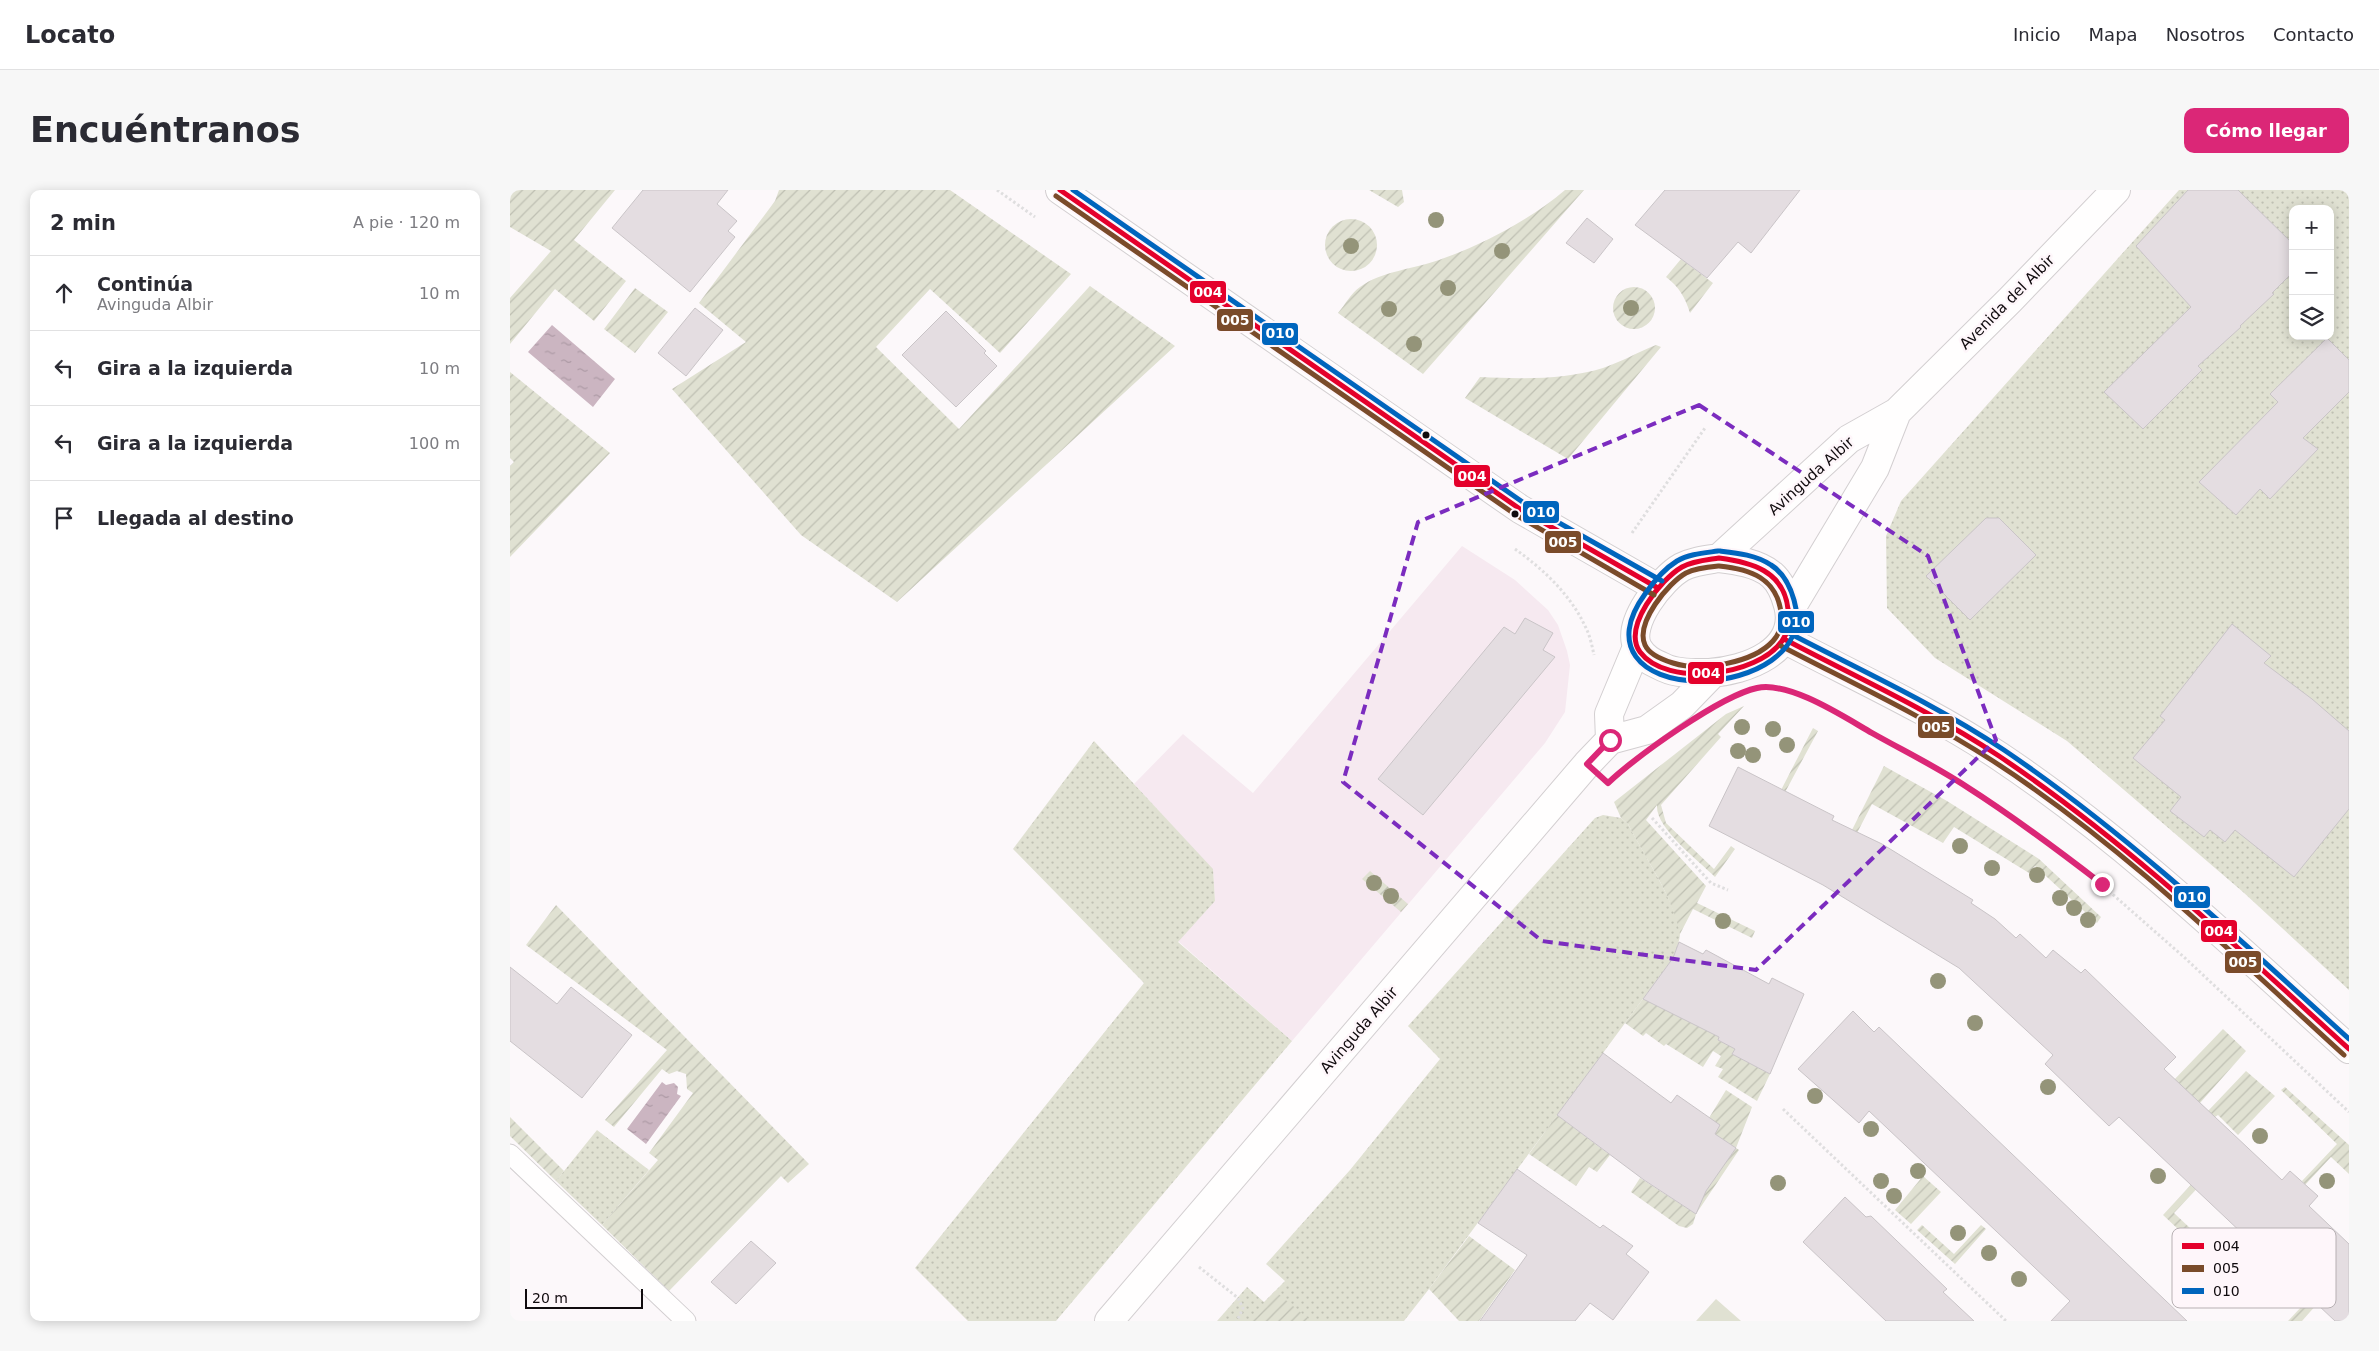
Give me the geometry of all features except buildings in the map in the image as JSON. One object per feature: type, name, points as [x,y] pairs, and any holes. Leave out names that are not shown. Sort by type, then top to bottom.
[{"type":"street","points":[[1060,190],[1520,509],[1658,588]]},
{"type":"street","name":"Avenida del Albir","points":[[1897,412],[2010,300],[2116,190]]},
{"type":"street","points":[[1790,610],[1875,468],[1897,412]]},
{"type":"street","name":"Avinguda Albir","points":[[1719,558],[1849,439],[1897,412]]},
{"type":"street","points":[[1719,558],[1739,561],[1772,575],[1785,591],[1790,610],[1790,627],[1784,638],[1769,655],[1752,665],[1735,671],[1671,671],[1646,660],[1637,647],[1635,633],[1645,606],[1658,588],[1681,568],[1699,561],[1719,558]]},
{"type":"street","points":[[1784,638],[1879,689],[1912,704],[1999,756],[2078,813],[2177,894],[2349,1049]]},
{"type":"street","points":[[1637,647],[1609,714],[1610,740],[1647,730],[1682,705],[1713,672]]},
{"type":"street","name":"Avinguda Albir","points":[[1109,1321],[1610,740]]},
{"type":"lane","points":[[510,1154],[686,1321]]},
{"type":"path","points":[[997,190],[1042,222]]},
{"type":"path","points":[[1611,561],[1706,428]]},
{"type":"path","points":[[1507,543],[1546,572],[1567,597],[1586,626],[1596,661]]},
{"type":"path","points":[[1768,689],[1787,691],[1823,704],[1966,786],[2045,840],[2102,884],[2185,958],[2349,1112]]},
{"type":"path","points":[[1652,818],[1711,883],[1728,890]]},
{"type":"path","points":[[1782,1109],[2006,1321]]},
{"type":"path","points":[[1173,1247],[1238,1298],[1243,1308],[1237,1321]]},
{"type":"highlighted area","points":[[1699,405],[1928,556],[1996,740],[1756,970],[1542,941],[1343,782],[1418,522]]},
{"type":"shaded area","points":[[510,190],[615,190],[574,240],[626,281],[594,321],[555,289],[510,344],[510,298],[551,251],[510,227]]},
{"type":"shaded area","points":[[779,190],[950,190],[1071,274],[1000,353],[930,289],[876,347],[959,429],[1090,286],[1175,346],[897,602],[801,535],[672,389],[746,342],[699,303],[775,201]]},
{"type":"shaded area","points":[[1369,190],[1402,190],[1404,202],[1398,207]]},
{"type":"shaded area","points":[[1565,190],[1584,190],[1423,374],[1338,313],[1354,292],[1378,277],[1439,260],[1472,247],[1522,221]]},
{"type":"shaded area","points":[[2179,190],[2349,190],[2349,990],[2243,892],[2067,741],[1935,658],[1887,608],[1886,536],[1901,501]]},
{"type":"shaded area","points":[[1346,219],[1356,219],[1370,226],[1377,240],[1377,250],[1370,264],[1356,271],[1346,271],[1336,267],[1329,260],[1325,250],[1325,240],[1329,230],[1336,223]]},
{"type":"shaded area","points":[[1681,259],[1713,283],[1690,313],[1681,293],[1666,277]]},
{"type":"shaded area","points":[[1638,287],[1646,290],[1652,296],[1655,308],[1652,320],[1646,326],[1630,329],[1622,326],[1616,320],[1613,304],[1616,296],[1622,290]]},
{"type":"shaded area","points":[[635,288],[668,312],[635,353],[604,329]]},
{"type":"shaded area","points":[[1656,345],[1661,347],[1568,459],[1465,398],[1480,377],[1526,378],[1573,375],[1603,368]]},
{"type":"shaded area","points":[[510,372],[610,453],[510,557],[510,466],[514,462],[510,458]]},
{"type":"shaded area","points":[[1462,546],[1515,580],[1548,610],[1558,625],[1570,665],[1565,712],[1545,743],[1292,1041],[1178,941],[1215,901],[1213,870],[1134,784],[1183,734],[1253,793]]},
{"type":"shaded area","points":[[1744,706],[1718,734],[1721,737],[1661,805],[1666,823],[1714,869],[1731,846],[1735,849],[1715,877],[1670,834],[1658,814],[1657,805],[1646,820],[1706,886],[1697,903],[1755,931],[1752,938],[1693,909],[1680,934],[1665,891],[1628,824],[1621,818],[1614,802],[1726,714]]},
{"type":"shaded area","points":[[1813,728],[1818,731],[1783,796],[1779,794]]},
{"type":"shaded area","points":[[1094,741],[1213,869],[1215,901],[1178,942],[1292,1041],[1056,1321],[968,1321],[915,1268],[1144,983],[1013,849]]},
{"type":"shaded area","points":[[1884,766],[1947,801],[2039,859],[2101,917],[2097,923],[2035,866],[2029,873],[1954,827],[1943,843],[1872,804],[1857,833],[1852,830]]},
{"type":"shaded area","points":[[1603,815],[1621,818],[1628,824],[1658,878],[1673,908],[1677,921],[1680,933],[1677,949],[1673,958],[1429,1289],[1404,1321],[1217,1321],[1247,1287],[1264,1302],[1285,1281],[1266,1264],[1350,1170],[1440,1059],[1408,1026],[1595,818]]},
{"type":"shaded area","points":[[1370,871],[1408,904],[1401,912],[1362,879]]},
{"type":"shaded area","points":[[556,905],[809,1164],[788,1183],[781,1176],[669,1291],[602,1225],[658,1160],[649,1153],[693,1093],[687,1089],[686,1074],[677,1071],[669,1074],[662,1069],[614,1127],[605,1120],[667,1050],[526,945]]},
{"type":"shaded area","points":[[1645,996],[1719,1037],[1718,1040],[1735,1049],[1732,1054],[1770,1074],[1757,1101],[1718,1077],[1723,1069],[1715,1066],[1721,1056],[1713,1051],[1703,1067],[1666,1044],[1664,1046],[1646,1033],[1643,1036],[1625,1023]]},
{"type":"shaded area","points":[[2223,1029],[2246,1051],[2200,1103],[2171,1083]]},
{"type":"shaded area","points":[[2246,1071],[2275,1096],[2238,1135],[2218,1115],[2215,1117],[2208,1111]]},
{"type":"shaded area","points":[[2285,1087],[2349,1145],[2349,1174],[2331,1157],[2305,1185],[2302,1181],[2337,1144],[2281,1090]]},
{"type":"shaded area","points":[[1726,1090],[1752,1107],[1736,1148],[1715,1134],[1709,1118]]},
{"type":"shaded area","points":[[1557,1115],[1610,1155],[1597,1172],[1589,1167],[1576,1186],[1529,1154]]},
{"type":"shaded area","points":[[510,1117],[564,1171],[556,1181],[510,1136]]},
{"type":"shaded area","points":[[597,1130],[649,1170],[602,1225],[556,1181]]},
{"type":"shaded area","points":[[1736,1148],[1739,1150],[1696,1214],[1705,1191]]},
{"type":"shaded area","points":[[1923,1176],[1941,1192],[1911,1224],[1895,1210]]},
{"type":"shaded area","points":[[2199,1176],[2204,1181],[2174,1213],[2190,1228],[2177,1228],[2163,1215]]},
{"type":"shaded area","points":[[1640,1178],[1696,1214],[1693,1224],[1687,1228],[1679,1226],[1631,1192]]},
{"type":"shaded area","points":[[1922,1225],[1954,1254],[1981,1225],[1986,1229],[1955,1264],[1917,1230]]},
{"type":"shaded area","points":[[1469,1236],[1515,1270],[1479,1321],[1459,1321],[1429,1289]]},
{"type":"shaded area","points":[[1275,1291],[1311,1321],[1249,1321]]},
{"type":"shaded area","points":[[1716,1299],[1741,1321],[1696,1321]]},
{"type":"shaded area","points":[[2300,1308],[2314,1308],[2302,1321],[2288,1321]]},
{"type":"water","points":[[552,325],[615,379],[593,407],[528,352]]},
{"type":"water","points":[[662,1082],[666,1085],[674,1083],[678,1087],[677,1094],[681,1096],[646,1144],[627,1129]]},
{"type":"transit line","name":"004","points":[[1060,190],[1520,509],[1658,588]]},
{"type":"transit line","name":"010","points":[[1073,190],[1524,503],[1662,581]]},
{"type":"transit line","name":"005","points":[[1056,196],[1516,515],[1654,595]]},
{"type":"transit line","name":"010","points":[[1698,681],[1678,679],[1660,674],[1646,667],[1636,657],[1630,644],[1629,629],[1634,613],[1645,594],[1668,568],[1677,561],[1687,557],[1718,551]]},
{"type":"transit line","name":"010","points":[[1704,681],[1739,676],[1772,660],[1784,649],[1793,635],[1797,619],[1791,590],[1786,580],[1776,568],[1753,557],[1720,551]]},
{"type":"transit line","name":"004","points":[[1719,558],[1754,566],[1773,577],[1780,586],[1785,596],[1789,614],[1786,634],[1782,641],[1770,653],[1753,663],[1712,673],[1690,674],[1670,670],[1653,663],[1640,652],[1636,642],[1636,630],[1646,605],[1664,582],[1682,567],[1695,562],[1719,558]]},
{"type":"transit line","name":"005","points":[[1719,566],[1751,573],[1768,584],[1774,591],[1782,620],[1779,631],[1773,641],[1753,655],[1726,664],[1712,666],[1685,666],[1669,662],[1653,654],[1645,645],[1643,636],[1649,615],[1662,594],[1686,573],[1719,566]]},
{"type":"transit line","name":"010","points":[[1787,632],[1897,688],[1978,733],[2050,782],[2095,816],[2181,888],[2349,1039]]},
{"type":"transit line","name":"004","points":[[1784,639],[1947,724],[1999,756],[2046,789],[2092,823],[2180,896],[2349,1049]]},
{"type":"transit line","name":"005","points":[[1781,646],[1941,730],[1993,761],[2040,793],[2131,864],[2174,901],[2344,1055]]},
{"type":"route","points":[[1610,740],[1587,764],[1608,783],[1625,767],[1646,752],[1730,699],[1758,688],[1787,691],[1823,704],[1966,786],[2045,840],[2102,884]]}]
